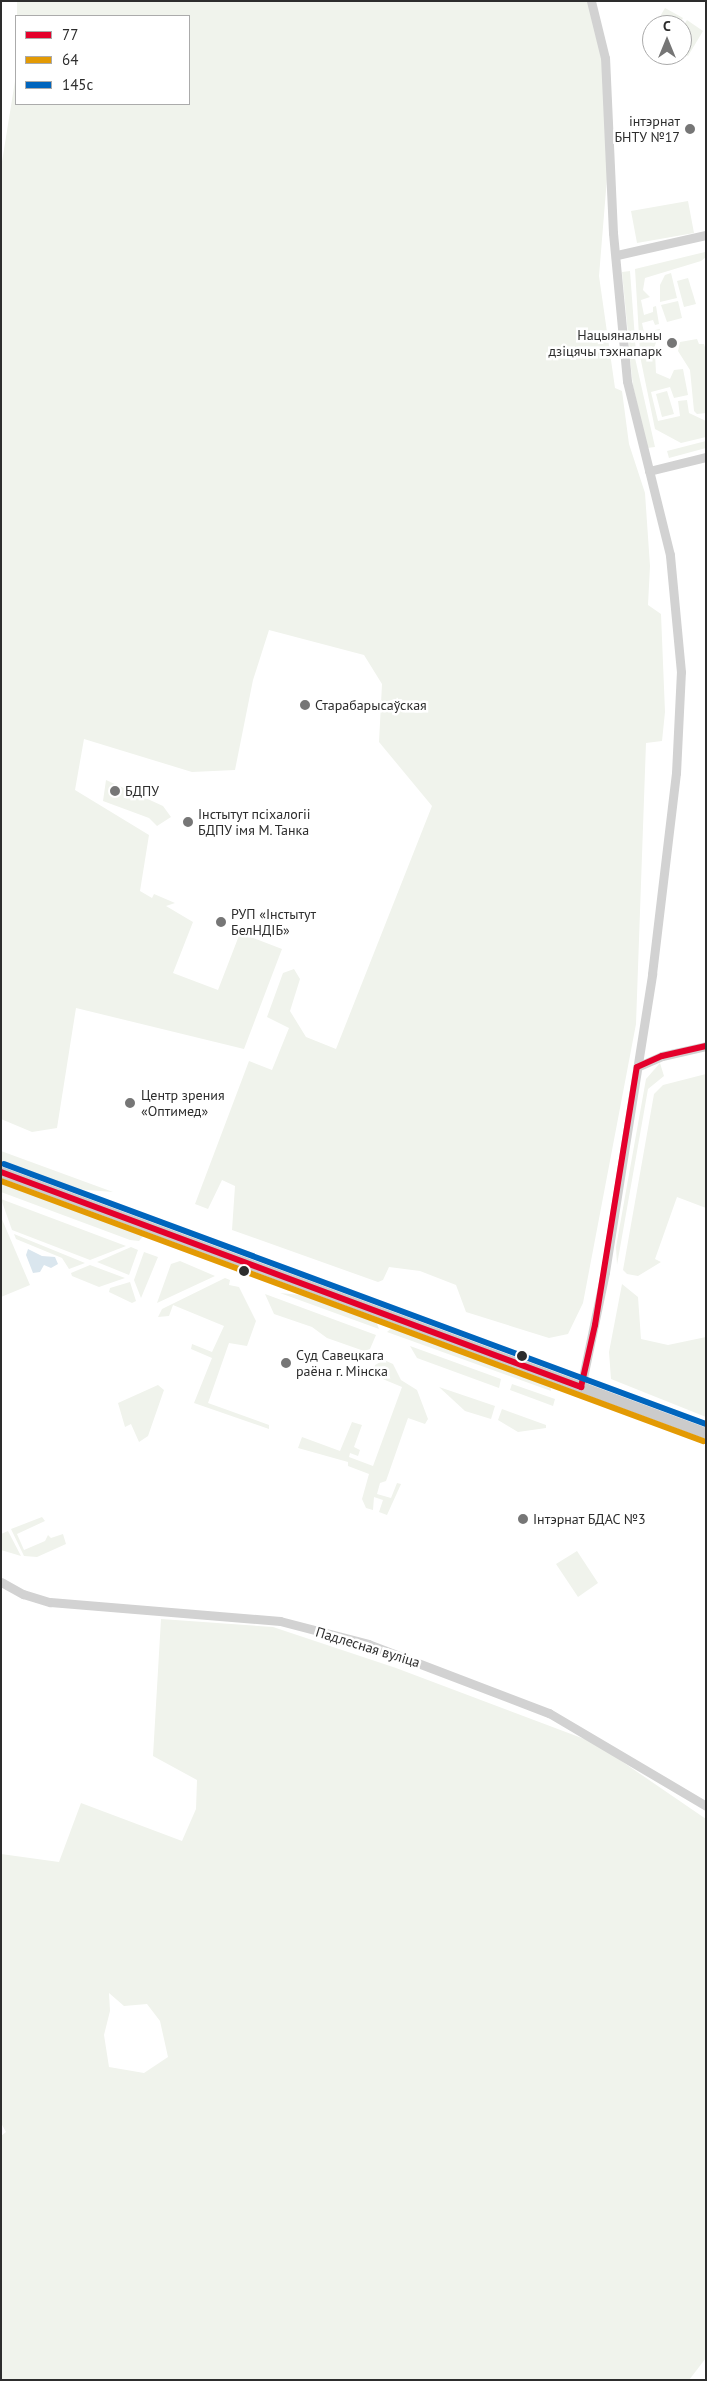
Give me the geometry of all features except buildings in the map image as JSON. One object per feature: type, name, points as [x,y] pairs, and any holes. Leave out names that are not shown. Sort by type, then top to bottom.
[{"type":"main road","points":[[1,1172],[706,1433]]},
{"type":"street","points":[[581,1387],[596,1325],[638,1067],[669,839],[681,672],[670,555],[627,381],[605,58],[591,1]]},
{"type":"street","points":[[617,255],[706,235]]},
{"type":"street","points":[[649,471],[706,457]]},
{"type":"street","points":[[638,1067],[662,1056],[706,1046]]},
{"type":"street","name":"Падлесная вуліца","points":[[1,1582],[23,1594],[50,1602],[280,1621],[368,1644],[549,1713],[706,1806]]},
{"type":"shaded area","points":[[17,1],[588,1],[601,45],[608,166],[599,276],[615,388],[622,391],[629,444],[645,493],[650,566],[648,605],[661,614],[665,712],[662,741],[646,743],[636,1024],[583,1303],[568,1334],[549,1338],[466,1312],[456,1285],[420,1271],[389,1267],[383,1280],[378,1282],[232,1230],[235,1186],[222,1180],[208,1209],[195,1204],[249,1061],[272,1070],[289,1028],[267,1017],[283,973],[294,969],[300,979],[290,1011],[306,1037],[336,1049],[432,806],[379,742],[382,684],[364,655],[269,630],[253,680],[235,770],[192,772],[84,739],[75,790],[149,835],[140,891],[152,898],[154,894],[175,903],[166,906],[193,922],[173,973],[218,990],[240,933],[282,949],[244,1049],[76,1008],[57,1128],[32,1132],[1,1119],[1,168],[15,81],[15,105],[190,105],[190,15],[17,15]]},
{"type":"shaded area","points":[[665,8],[678,15],[661,15]]},
{"type":"shaded area","points":[[692,23],[703,31],[692,49]]},
{"type":"shaded area","points":[[688,201],[694,233],[637,243],[631,211]]},
{"type":"shaded area","points":[[705,252],[706,257],[701,261],[645,278],[643,290],[650,297],[641,300],[644,315],[653,312],[653,307],[656,306],[659,324],[655,325],[653,320],[642,323],[645,337],[656,334],[655,330],[660,329],[654,349],[640,352],[635,269]]},
{"type":"shaded area","points":[[630,271],[636,353],[630,354],[622,272]]},
{"type":"shaded area","points":[[671,273],[677,298],[660,302],[660,285],[665,275]]},
{"type":"shaded area","points":[[688,278],[696,304],[684,307],[677,281]]},
{"type":"shaded area","points":[[678,301],[682,318],[667,322],[661,305]]},
{"type":"shaded area","points":[[697,339],[699,344],[704,344],[706,351],[706,413],[697,414],[694,411],[690,370],[678,351],[680,342]]},
{"type":"shaded area","points":[[655,353],[656,373],[670,379],[674,370],[683,369],[688,395],[674,398],[670,387],[651,392],[658,421],[680,416],[678,401],[687,400],[689,413],[706,421],[706,437],[681,443],[655,429],[640,356]]},
{"type":"shaded area","points":[[635,358],[655,447],[647,448],[633,386],[630,359]]},
{"type":"shaded area","points":[[667,391],[674,414],[662,417],[656,394]]},
{"type":"shaded area","points":[[706,441],[706,448],[669,458],[667,451]]},
{"type":"shaded area","points":[[106,780],[163,806],[171,817],[157,826],[149,818],[103,801]]},
{"type":"shaded area","points":[[660,1063],[664,1076],[648,1089],[617,1265],[616,1247],[646,1079]]},
{"type":"shaded area","points":[[706,1074],[706,1208],[677,1197],[655,1259],[661,1262],[638,1276],[627,1274],[623,1270],[654,1094],[663,1085]]},
{"type":"shaded area","points":[[1,1151],[113,1192],[75,1189],[1,1162]]},
{"type":"shaded area","points":[[1,1182],[144,1235],[139,1241],[130,1240],[1,1192]]},
{"type":"shaded area","points":[[1,1199],[126,1246],[90,1260],[12,1230]]},
{"type":"shaded area","points":[[1,1217],[30,1285],[1,1297]]},
{"type":"shaded area","points":[[14,1234],[85,1263],[69,1269],[62,1258],[16,1239]]},
{"type":"shaded area","points":[[131,1247],[138,1250],[129,1275],[97,1262]]},
{"type":"shaded area","points":[[28,1249],[42,1256],[55,1257],[58,1264],[51,1268],[44,1265],[40,1272],[33,1273],[26,1255]]},
{"type":"shaded area","points":[[144,1252],[158,1257],[141,1298],[134,1280]]},
{"type":"shaded area","points":[[180,1261],[215,1276],[157,1303],[171,1264]]},
{"type":"shaded area","points":[[90,1265],[125,1278],[99,1287],[72,1276],[71,1273]]},
{"type":"shaded area","points":[[225,1278],[230,1280],[229,1285],[239,1287],[256,1321],[247,1346],[229,1343],[208,1403],[269,1425],[269,1429],[194,1403],[212,1358],[191,1349],[192,1344],[212,1352],[224,1326],[173,1305],[169,1316],[158,1317],[162,1309]]},
{"type":"shaded area","points":[[130,1282],[136,1301],[132,1303],[109,1292],[110,1288]]},
{"type":"shaded area","points":[[622,1284],[638,1297],[641,1339],[668,1345],[706,1337],[706,1417],[611,1379],[609,1352]]},
{"type":"shaded area","points":[[280,1293],[301,1295],[376,1321],[379,1329]]},
{"type":"shaded area","points":[[265,1294],[376,1335],[370,1349],[364,1351],[327,1338],[312,1327],[274,1314]]},
{"type":"shaded area","points":[[393,1327],[550,1384],[551,1391],[387,1332]]},
{"type":"shaded area","points":[[410,1346],[501,1379],[499,1388],[417,1358]]},
{"type":"shaded area","points":[[384,1360],[393,1364],[401,1380],[417,1390],[428,1419],[425,1424],[408,1418],[386,1481],[380,1483],[377,1494],[391,1498],[397,1483],[401,1484],[387,1515],[379,1512],[383,1500],[374,1497],[373,1510],[366,1508],[362,1499],[369,1474],[348,1466],[348,1462],[298,1448],[302,1437],[340,1451],[352,1422],[362,1425],[354,1447],[360,1450],[358,1456],[350,1453],[349,1457],[373,1466],[402,1387],[373,1375],[375,1365]]},
{"type":"shaded area","points":[[512,1384],[555,1399],[553,1406],[510,1390]]},
{"type":"shaded area","points":[[158,1385],[164,1390],[148,1436],[139,1442],[131,1424],[125,1427],[118,1403]]},
{"type":"shaded area","points":[[439,1387],[495,1406],[491,1419],[465,1411]]},
{"type":"shaded area","points":[[502,1409],[546,1425],[546,1428],[518,1432],[498,1420]]},
{"type":"shaded area","points":[[42,1517],[45,1521],[17,1534],[24,1550],[45,1541],[48,1535],[51,1538],[63,1534],[66,1544],[37,1557],[24,1556],[11,1529]]},
{"type":"shaded area","points":[[8,1531],[21,1556],[1,1550],[1,1534]]},
{"type":"shaded area","points":[[577,1551],[598,1583],[578,1597],[556,1564]]},
{"type":"shaded area","points":[[161,1619],[273,1627],[396,1668],[595,1743],[706,1819],[706,2358],[689,2380],[1,2380],[1,2136],[6,2132],[1,2123],[1,1854],[59,1862],[81,1803],[182,1841],[196,1809],[197,1780],[153,1756]],"holes":[[[109,1993],[124,2006],[147,2004],[160,2021],[168,2057],[144,2073],[109,2067],[104,2035],[110,2011]]]},
{"type":"transit line","name":"77","points":[[637,1067],[662,1056],[706,1046]]},
{"type":"transit line","name":"77","points":[[581,1387],[595,1325],[637,1067]]},
{"type":"transit line","name":"145с","points":[[4,1164],[706,1424]]},
{"type":"transit line","name":"77","points":[[1,1172],[581,1387]]},
{"type":"transit line","name":"64","points":[[1,1181],[703,1441]]},
{"type":"place","name":"інтэрнат БНТУ №17","points":[[690,129]]},
{"type":"place","name":"Нацыянальны дзіцячы тэхнапарк","points":[[672,343]]},
{"type":"place","name":"Старабарысаўская","points":[[305,705]]},
{"type":"place","name":"БДПУ","points":[[115,791]]},
{"type":"place","name":"Інстытут псіхалогіі БДПУ імя М. Танка","points":[[188,822]]},
{"type":"place","name":"РУП «Інстытут БелНДІБ»","points":[[221,922]]},
{"type":"place","name":"Центр зрения «Оптимед»","points":[[130,1103]]},
{"type":"place","name":"Суд Савецкага раёна г. Мінска","points":[[286,1363]]},
{"type":"place","name":"Інтэрнат БДАС №3","points":[[523,1519]]}]
